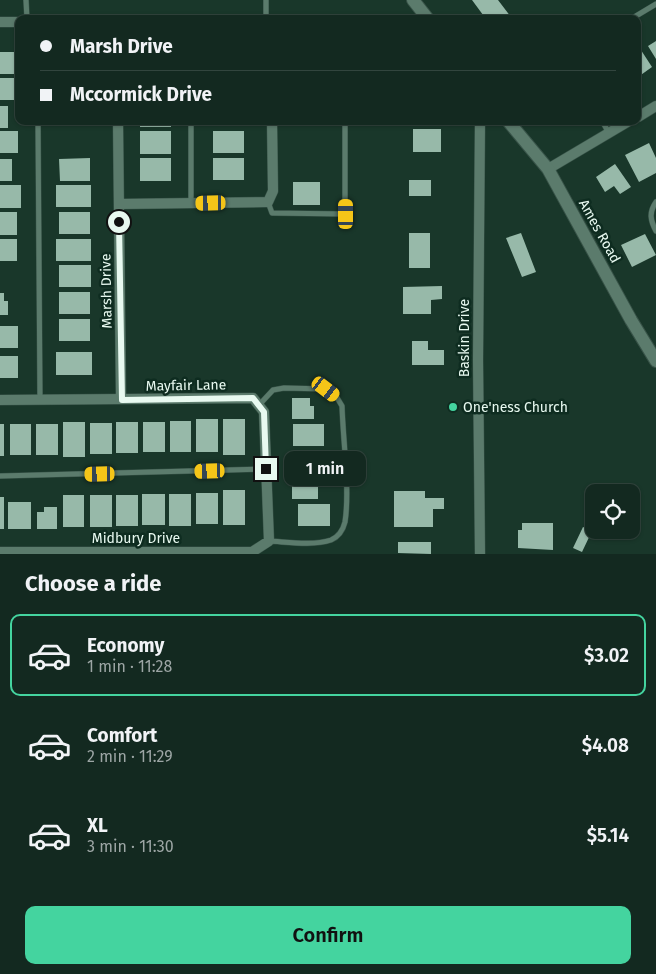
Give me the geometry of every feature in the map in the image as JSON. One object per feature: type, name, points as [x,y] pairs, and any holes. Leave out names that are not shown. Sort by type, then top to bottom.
[{"type":"street","points":[[413,0],[425,15]]},
{"type":"street","points":[[0,22],[15,22]]},
{"type":"street","points":[[641,115],[656,106]]},
{"type":"street","name":"Marsh Drive","points":[[118,125],[122,400]]},
{"type":"street","points":[[119,204],[268,202],[273,190],[272,125]]},
{"type":"street","name":"Baskin Drive","points":[[480,125],[478,360],[480,554]]},
{"type":"street","name":"Ames Road","points":[[511,125],[548,169],[631,320],[656,361]]},
{"type":"street","points":[[548,169],[623,125]]},
{"type":"street","name":"Mayfair Lane","points":[[0,400],[256,402]]},
{"type":"street","points":[[256,402],[264,412],[266,547]]},
{"type":"street","name":"Midbury Drive","points":[[0,552],[252,552],[266,547]]},
{"type":"lane","points":[[26,0],[27,15]]},
{"type":"lane","points":[[266,0],[266,15]]},
{"type":"lane","points":[[637,15],[656,4]]},
{"type":"lane","points":[[38,125],[40,400]]},
{"type":"lane","points":[[191,125],[191,203]]},
{"type":"lane","points":[[268,202],[272,212],[346,214],[345,125]]},
{"type":"lane","points":[[604,125],[609,133]]},
{"type":"lane","points":[[656,202],[651,211],[651,222],[656,231]]},
{"type":"lane","points":[[256,402],[273,390],[284,388],[326,389],[336,396],[342,406],[346,504],[344,524],[340,534],[332,540],[266,547]]},
{"type":"lane","points":[[0,476],[266,469]]},
{"type":"building","points":[[472,0],[498,0],[509,15],[483,15]]},
{"type":"building","points":[[656,41],[656,59],[648,46]]},
{"type":"building","points":[[641,50],[652,67],[641,75]]},
{"type":"building","points":[[0,52],[15,52],[15,74],[0,74]]},
{"type":"building","points":[[0,78],[15,78],[15,100],[0,100]]},
{"type":"building","points":[[0,106],[8,106],[8,128],[0,128]]},
{"type":"building","points":[[140,125],[171,125],[171,127],[140,127]]},
{"type":"building","points":[[413,129],[441,129],[441,152],[413,152]]},
{"type":"building","points":[[0,131],[18,131],[18,153],[0,153]]},
{"type":"building","points":[[140,131],[171,131],[171,154],[140,154]]},
{"type":"building","points":[[213,131],[244,131],[244,153],[213,153]]},
{"type":"building","points":[[649,143],[656,158],[656,173],[639,182],[625,155]]},
{"type":"building","points":[[90,158],[90,181],[60,181],[59,159]]},
{"type":"building","points":[[140,158],[171,158],[171,181],[140,181]]},
{"type":"building","points":[[213,158],[244,158],[244,180],[213,180]]},
{"type":"building","points":[[0,159],[12,159],[12,181],[0,181]]},
{"type":"building","points":[[615,164],[631,187],[620,194],[614,186],[605,192],[596,177]]},
{"type":"building","points":[[409,180],[431,180],[431,196],[409,196]]},
{"type":"building","points":[[293,182],[320,182],[320,205],[293,205]]},
{"type":"building","points":[[0,185],[21,185],[21,208],[0,208]]},
{"type":"building","points":[[56,185],[91,185],[91,207],[56,207]]},
{"type":"building","points":[[0,212],[17,212],[17,235],[0,235]]},
{"type":"building","points":[[59,212],[90,212],[90,234],[59,234]]},
{"type":"building","points":[[409,233],[430,233],[430,268],[409,268]]},
{"type":"building","points":[[521,233],[536,272],[522,277],[506,238]]},
{"type":"building","points":[[645,234],[656,255],[632,267],[621,245]]},
{"type":"building","points":[[0,239],[17,239],[17,261],[0,261]]},
{"type":"building","points":[[56,239],[91,239],[91,261],[56,261]]},
{"type":"building","points":[[59,265],[91,265],[91,287],[59,287]]},
{"type":"building","points":[[442,286],[442,299],[431,300],[431,314],[403,314],[403,287]]},
{"type":"building","points":[[59,292],[90,292],[90,314],[59,314]]},
{"type":"building","points":[[0,293],[4,293],[4,301],[8,301],[8,315],[0,315]]},
{"type":"building","points":[[59,319],[90,319],[90,341],[59,341]]},
{"type":"building","points":[[0,326],[18,326],[18,348],[0,348]]},
{"type":"building","points":[[412,341],[428,341],[428,350],[444,350],[444,365],[412,365]]},
{"type":"building","points":[[56,352],[92,352],[92,375],[56,375]]},
{"type":"building","points":[[0,356],[18,356],[18,378],[0,378]]},
{"type":"building","points":[[292,398],[310,398],[310,406],[314,406],[314,419],[292,419]]},
{"type":"building","points":[[196,419],[218,419],[218,452],[196,452]]},
{"type":"building","points":[[223,419],[245,419],[245,455],[223,455]]},
{"type":"building","points":[[170,421],[191,421],[191,452],[170,452]]},
{"type":"building","points":[[63,422],[85,422],[85,457],[63,457]]},
{"type":"building","points":[[116,422],[138,422],[138,453],[116,453]]},
{"type":"building","points":[[143,422],[165,422],[165,452],[143,452]]},
{"type":"building","points":[[90,423],[112,423],[112,454],[90,454]]},
{"type":"building","points":[[0,424],[4,424],[4,456],[0,456]]},
{"type":"building","points":[[10,424],[31,424],[31,455],[10,455]]},
{"type":"building","points":[[36,424],[58,424],[58,455],[36,455]]},
{"type":"building","points":[[293,424],[324,424],[324,446],[293,446]]},
{"type":"building","points":[[293,451],[324,451],[324,472],[293,472]]},
{"type":"building","points":[[292,478],[318,478],[318,499],[292,499]]},
{"type":"building","points":[[223,490],[245,490],[245,525],[223,525]]},
{"type":"building","points":[[394,491],[425,491],[425,498],[444,498],[444,509],[433,509],[433,527],[394,527]]},
{"type":"building","points":[[196,493],[218,493],[218,524],[196,524]]},
{"type":"building","points":[[142,494],[165,494],[165,525],[142,525]]},
{"type":"building","points":[[169,494],[191,494],[191,526],[169,526]]},
{"type":"building","points":[[63,495],[84,495],[84,527],[63,527]]},
{"type":"building","points":[[90,495],[112,495],[112,527],[90,527]]},
{"type":"building","points":[[116,495],[138,495],[138,526],[116,526]]},
{"type":"building","points":[[0,497],[4,497],[4,529],[0,529]]},
{"type":"building","points":[[8,502],[31,502],[31,529],[8,529]]},
{"type":"building","points":[[298,504],[330,504],[330,526],[298,526]]},
{"type":"building","points":[[44,507],[57,507],[57,529],[37,529],[37,512],[44,512]]},
{"type":"building","points":[[522,523],[553,523],[553,550],[518,548],[518,530],[522,530]]},
{"type":"building","points":[[583,527],[585,528],[585,539],[588,539],[582,552],[573,548]]},
{"type":"building","points":[[398,542],[431,542],[431,554],[398,553]]},
{"type":"place","name":"One'ness Church","points":[[453,407]]},
{"type":"route","points":[[119,222],[122,400],[253,398],[264,412],[266,469]]}]
